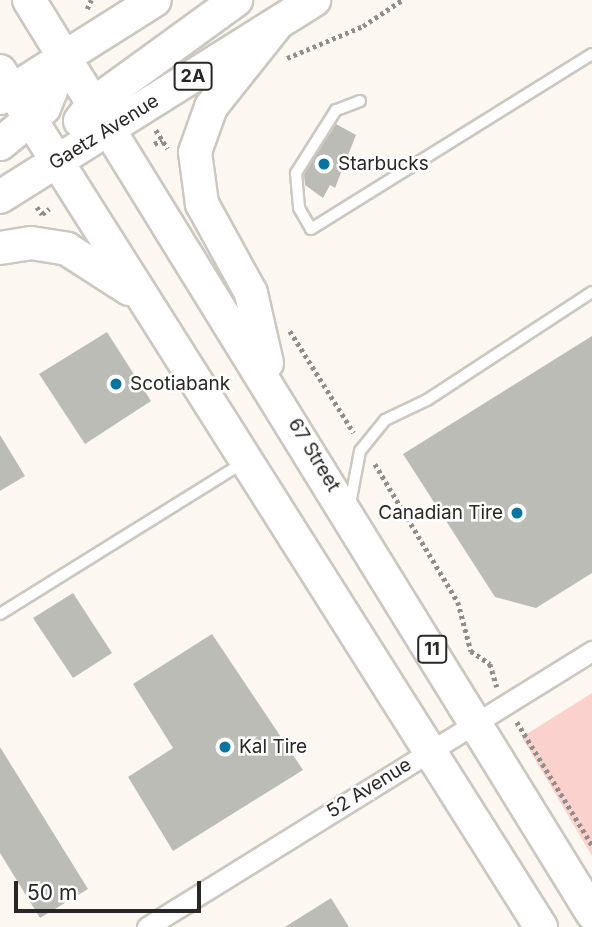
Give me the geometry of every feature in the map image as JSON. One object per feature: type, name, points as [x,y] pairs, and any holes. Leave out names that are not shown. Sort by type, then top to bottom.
[{"type":"main road","name":"67 Street","points":[[29,0],[271,385],[592,913]]},
{"type":"main road","points":[[155,0],[65,57],[4,87],[32,122],[55,163],[431,750],[541,927]]},
{"type":"main road","points":[[55,163],[102,116],[236,0]]},
{"type":"main road","name":"Gaetz Avenue","points":[[102,116],[277,24],[314,0]]},
{"type":"main road","points":[[271,385],[251,293],[202,204],[195,152],[211,107],[277,24]]},
{"type":"main road","points":[[0,144],[32,122],[54,91],[65,57]]},
{"type":"main road","name":"Gaetz Avenue","points":[[0,197],[55,163]]},
{"type":"main road","points":[[0,248],[31,243],[68,249],[144,301]]},
{"type":"street","name":"52 Avenue","points":[[147,927],[592,651]]},
{"type":"lane","points":[[360,101],[335,110],[296,173],[299,208],[311,229],[592,54]]},
{"type":"lane","points":[[348,512],[363,445],[385,420],[592,292]]},
{"type":"lane","points":[[0,614],[247,461]]},
{"type":"path","points":[[275,65],[363,26],[402,0]]},
{"type":"path","points":[[155,144],[162,140]]},
{"type":"path","points":[[37,206],[42,214],[49,209]]},
{"type":"path","points":[[285,323],[458,602],[471,651],[490,664],[489,672]]},
{"type":"path","points":[[533,744],[592,845]]},
{"type":"shaded area","points":[[592,693],[592,856],[522,737]]},
{"type":"building","points":[[336,124],[356,135],[335,188],[330,185],[323,198],[305,185],[304,174]]},
{"type":"building","points":[[107,332],[151,401],[85,444],[39,374]]},
{"type":"building","name":"Canadian Tire","points":[[592,336],[592,573],[536,608],[495,597],[403,454]]},
{"type":"building","points":[[0,435],[25,476],[0,491]]},
{"type":"building","points":[[73,593],[112,653],[73,678],[33,618]]},
{"type":"building","points":[[212,634],[303,770],[173,851],[128,777],[173,748],[133,684]]},
{"type":"building","points":[[0,747],[88,889],[40,918],[0,853]]},
{"type":"building","points":[[331,898],[349,927],[285,927]]},
{"type":"place","name":"Starbucks","points":[[324,164]]},
{"type":"place","name":"Scotiabank","points":[[116,384]]},
{"type":"place","name":"Canadian Tire","points":[[517,513]]},
{"type":"place","name":"Kal Tire","points":[[225,747]]}]
